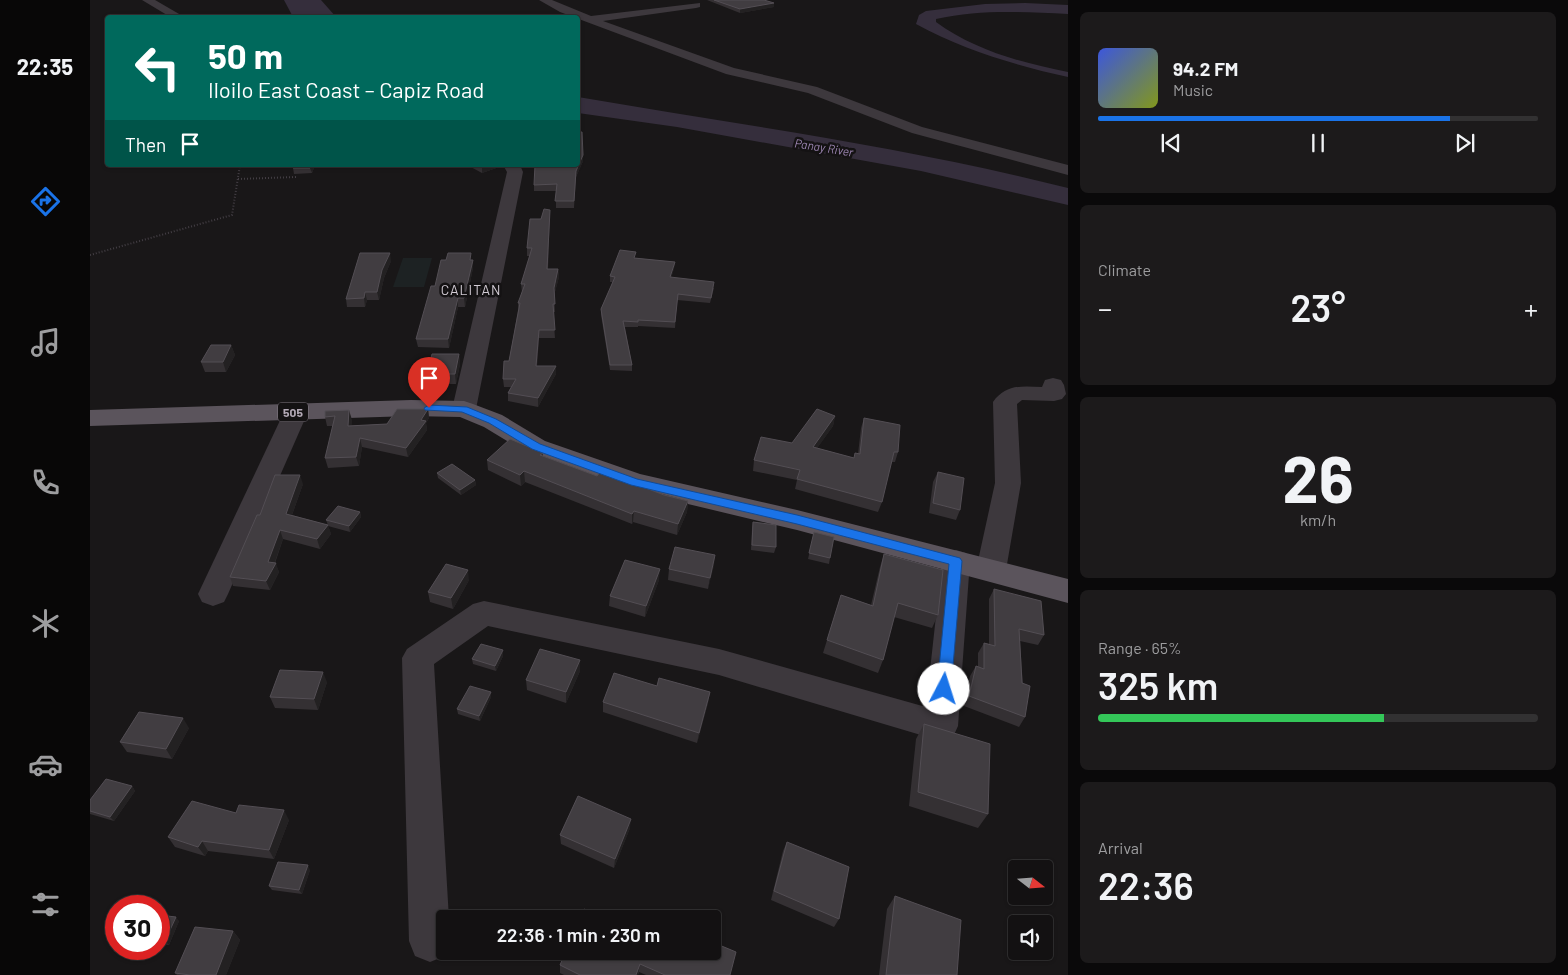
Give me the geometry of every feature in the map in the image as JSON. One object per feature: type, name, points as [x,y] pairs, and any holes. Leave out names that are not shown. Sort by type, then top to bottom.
[{"type":"main road","name":"505","points":[[90,418],[411,408],[464,409],[493,421],[536,446],[635,482],[797,520],[1068,591]]},
{"type":"street","points":[[147,0],[174,15]]},
{"type":"street","points":[[544,0],[578,15]]},
{"type":"street","points":[[589,20],[696,5]]},
{"type":"street","points":[[580,16],[730,71],[812,90],[917,130],[1068,170]]},
{"type":"street","points":[[464,409],[515,172],[514,167]]},
{"type":"street","points":[[991,570],[1003,516],[1008,481],[1004,421],[1005,402],[1016,393],[1054,394],[1053,385]]},
{"type":"street","points":[[213,594],[296,412]]},
{"type":"street","points":[[430,941],[418,658],[484,614],[719,662],[941,726],[956,561]]},
{"type":"path","points":[[90,255],[232,215],[240,167]]},
{"type":"path","points":[[238,179],[296,177]]},
{"type":"shaded area","points":[[403,258],[432,258],[424,287],[393,287]]},
{"type":"water","points":[[284,0],[321,0],[334,15],[292,15]]},
{"type":"water","points":[[985,4],[1068,5],[1068,14],[985,12],[936,19],[936,22],[982,48],[1016,60],[1068,72],[1068,77],[990,56],[952,42],[916,24],[919,15],[926,11]]},
{"type":"water","name":"Panay River","points":[[580,97],[824,138],[1007,173],[1068,188],[1068,205],[921,171],[677,127],[580,113]]},
{"type":"building","points":[[714,0],[764,0],[774,3],[740,9]]},
{"type":"building","points":[[580,132],[582,132],[583,155],[580,162]]},
{"type":"building","points":[[293,167],[310,167],[310,168]]},
{"type":"building","points":[[535,167],[578,167],[574,201],[555,201],[557,184],[534,185]]},
{"type":"building","points":[[544,209],[550,210],[547,269],[558,269],[554,288],[555,304],[553,304],[555,330],[539,330],[536,366],[556,366],[538,398],[508,393],[516,379],[503,379],[504,361],[509,361],[520,303],[518,303],[525,284],[521,284],[532,248],[527,248],[530,219],[541,219]]},
{"type":"building","points":[[620,250],[636,252],[634,258],[675,262],[670,277],[714,282],[711,298],[678,294],[675,322],[623,321],[632,365],[610,365],[601,309],[615,277],[610,276]]},
{"type":"building","points":[[360,253],[390,253],[382,270],[377,292],[365,292],[364,298],[346,299]]},
{"type":"building","points":[[448,253],[471,253],[470,260],[473,260],[464,298],[458,298],[448,339],[416,339],[431,286],[435,286],[441,260],[446,260]]},
{"type":"building","points":[[211,345],[231,345],[223,362],[201,362]]},
{"type":"building","points":[[432,354],[459,354],[455,374],[427,374]]},
{"type":"building","points":[[397,409],[428,409],[421,420],[426,421],[406,448],[360,438],[356,457],[325,458],[335,416],[325,417],[325,411],[349,410],[348,426],[387,424]]},
{"type":"building","points":[[817,409],[835,416],[813,447],[854,458],[855,453],[860,454],[864,418],[900,425],[898,452],[894,452],[882,502],[797,479],[800,470],[754,460],[761,437],[792,443]]},
{"type":"building","points":[[510,439],[543,453],[540,455],[597,476],[601,471],[664,495],[688,501],[678,524],[634,511],[632,514],[524,471],[520,475],[487,460]]},
{"type":"building","points":[[452,464],[475,480],[460,490],[437,473]]},
{"type":"building","points":[[938,472],[964,478],[960,510],[933,503]]},
{"type":"building","points":[[275,475],[300,475],[286,514],[328,525],[317,539],[280,530],[268,562],[276,563],[266,581],[230,577],[257,515],[260,515]]},
{"type":"building","points":[[338,506],[360,512],[349,526],[326,520]]},
{"type":"building","points":[[753,522],[776,525],[776,547],[752,545]]},
{"type":"building","points":[[814,532],[834,537],[830,558],[809,553]]},
{"type":"building","points":[[675,547],[715,555],[710,578],[669,569]]},
{"type":"building","points":[[884,554],[943,570],[938,615],[898,603],[883,660],[827,640],[841,595],[873,606]]},
{"type":"building","points":[[625,560],[660,569],[646,606],[610,596]]},
{"type":"building","points":[[446,564],[468,570],[451,598],[428,592]]},
{"type":"building","points":[[994,589],[1041,601],[1044,635],[1019,629],[1022,683],[1030,686],[1025,717],[969,696],[976,666],[984,669],[984,643],[995,646]]},
{"type":"building","points":[[481,644],[503,650],[495,666],[472,659]]},
{"type":"building","points":[[540,649],[580,660],[566,692],[526,680]]},
{"type":"building","points":[[280,670],[323,672],[314,699],[270,697]]},
{"type":"building","points":[[614,673],[657,686],[659,678],[710,692],[699,733],[603,702]]},
{"type":"building","points":[[470,686],[491,692],[479,716],[457,709]]},
{"type":"building","points":[[139,712],[183,718],[166,749],[120,742]]},
{"type":"building","points":[[924,724],[990,744],[988,814],[918,792]]},
{"type":"building","points":[[106,779],[132,786],[110,817],[90,811],[90,800]]},
{"type":"building","points":[[578,796],[631,819],[615,859],[560,835]]},
{"type":"building","points":[[192,801],[236,813],[239,805],[284,810],[269,850],[202,841],[198,847],[168,837]]},
{"type":"building","points":[[787,842],[849,867],[839,919],[774,891]]},
{"type":"building","points":[[278,862],[308,865],[299,890],[269,886]]},
{"type":"building","points":[[895,896],[961,920],[957,975],[886,975]]},
{"type":"building","points":[[170,916],[176,917],[170,930]]},
{"type":"building","points":[[195,927],[233,931],[216,975],[175,973]]},
{"type":"building","points":[[721,946],[736,952],[730,975],[665,975],[640,964],[636,975],[580,975],[560,965],[562,960],[721,960]]},
{"type":"district","name":"CALITAN","points":[[471,289]]},
{"type":"route","points":[[429,408],[464,409],[493,421],[536,446],[635,482],[797,520],[956,561],[944,689]]}]
